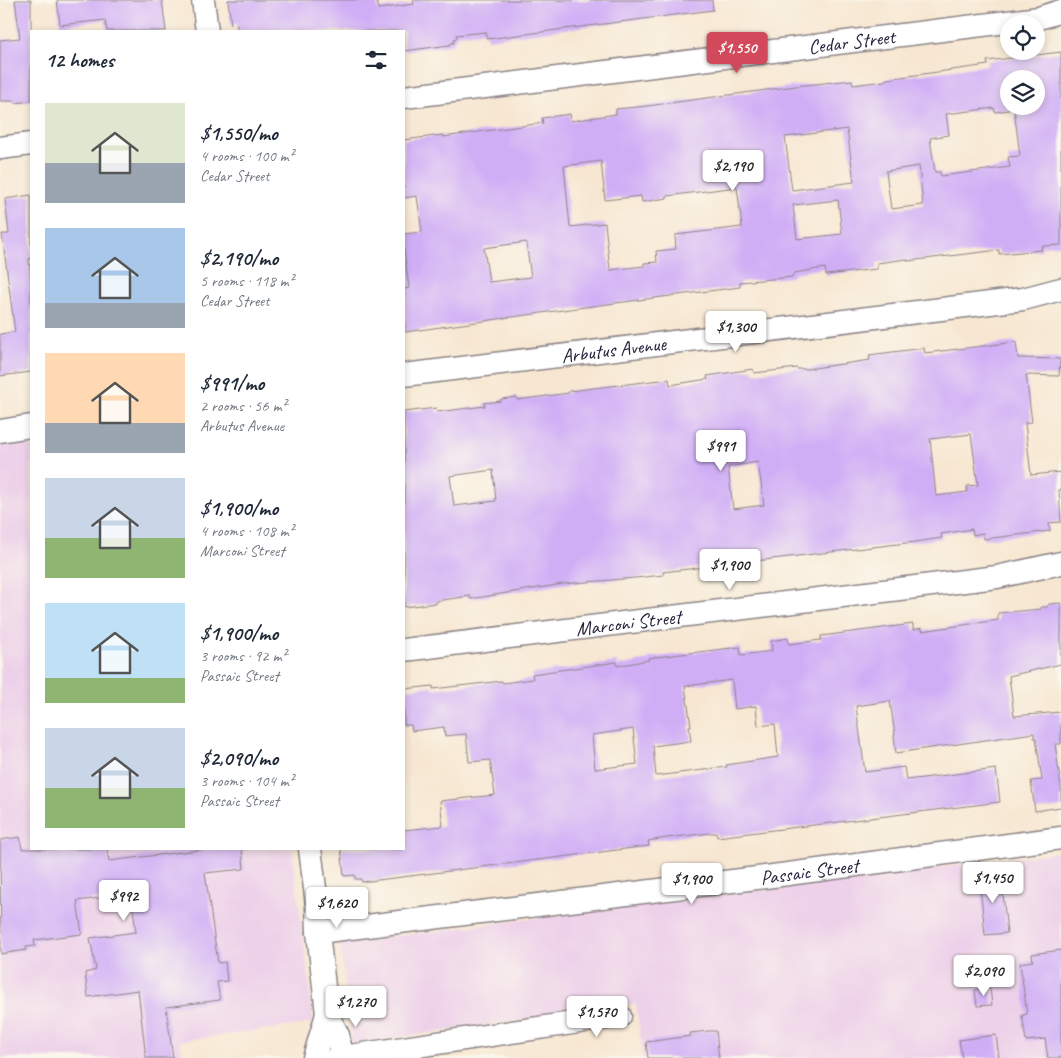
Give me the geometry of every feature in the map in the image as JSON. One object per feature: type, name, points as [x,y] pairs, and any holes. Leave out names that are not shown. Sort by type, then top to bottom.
[{"type":"street","points":[[203,0],[207,30]]},
{"type":"street","name":"Cedar Street","points":[[405,97],[1039,18],[1061,11]]},
{"type":"street","points":[[0,148],[30,144]]},
{"type":"street","name":"Arbutus Avenue","points":[[405,375],[1023,299],[1061,289]]},
{"type":"street","points":[[0,431],[30,426]]},
{"type":"street","name":"Marconi Street","points":[[405,650],[998,577],[1061,563]]},
{"type":"street","name":"Passaic Street","points":[[318,932],[1061,838]]},
{"type":"street","points":[[310,850],[327,1014],[338,1035],[339,1058],[620,1016]]},
{"type":"street","points":[[314,1058],[327,1014]]},
{"type":"shaded area","points":[[30,439],[30,850],[292,850],[314,1023],[180,1041],[182,1058],[0,1058],[0,443]]},
{"type":"shaded area","points":[[1061,852],[1061,1058],[643,1058],[636,1004],[352,1044],[340,943]]},
{"type":"building","points":[[15,0],[31,0],[30,101],[15,103],[14,101],[0,101],[0,40],[20,38]]},
{"type":"building","points":[[57,0],[162,0],[166,30],[107,30],[105,20],[60,25]]},
{"type":"building","points":[[228,0],[377,0],[378,9],[414,4],[413,0],[712,0],[713,10],[487,39],[486,32],[456,35],[457,38],[454,39],[454,43],[450,45],[405,51],[405,30],[237,30],[237,24],[231,25]]},
{"type":"building","points":[[1061,52],[1061,245],[1041,246],[1042,250],[999,254],[999,250],[908,261],[907,259],[877,263],[877,269],[826,275],[825,268],[794,273],[792,277],[740,282],[740,287],[405,332],[405,289],[409,288],[405,258],[405,234],[422,232],[417,196],[405,198],[405,140],[443,135],[443,137],[543,123],[542,118],[570,114],[571,121],[616,114],[616,109],[796,86],[852,80],[853,85],[988,65],[987,61],[1000,59],[1045,60],[1045,54]],"holes":[[[1000,70],[1045,70],[1045,115],[1015,115],[1020,156],[1008,157],[1010,167],[941,176],[940,172],[935,172],[930,138],[949,135],[946,114],[994,108],[995,112],[1000,111]],[[847,129],[854,182],[792,190],[785,137]],[[601,161],[605,200],[641,196],[642,202],[667,198],[667,196],[737,187],[742,227],[675,235],[676,249],[656,251],[657,262],[644,263],[644,266],[610,270],[605,223],[570,227],[564,166]],[[919,166],[923,205],[891,209],[886,171]],[[838,200],[842,234],[797,239],[793,205]],[[526,242],[531,277],[489,282],[484,248]]]},
{"type":"building","points":[[30,195],[30,372],[0,376],[0,334],[15,332],[2,234],[9,234],[5,199]]},
{"type":"building","points":[[1016,342],[1018,358],[1060,359],[1059,376],[1026,375],[1032,422],[1025,423],[1031,475],[1061,472],[1061,490],[1059,490],[1061,522],[1049,523],[1050,531],[984,539],[983,533],[973,535],[972,529],[941,534],[942,538],[915,542],[663,572],[664,575],[563,584],[470,599],[470,596],[405,607],[405,412],[436,408],[437,412],[485,406],[484,403],[501,401],[501,399],[517,397],[517,400],[569,393],[569,391],[669,379],[670,385],[708,379],[707,376],[753,369],[754,373],[797,368],[807,369],[870,360],[869,355],[924,348],[925,353]],"holes":[[[971,434],[978,485],[967,486],[967,492],[936,496],[930,439]],[[758,462],[764,505],[733,509],[728,467]],[[493,470],[496,501],[454,506],[450,476]]]},
{"type":"building","points":[[1061,603],[1061,664],[1009,676],[1014,716],[1061,712],[1061,744],[1055,744],[1061,787],[1061,807],[1035,811],[1031,781],[1042,780],[1034,733],[896,753],[890,701],[856,706],[865,772],[904,767],[906,780],[996,769],[1000,802],[717,837],[716,833],[710,833],[667,838],[648,841],[649,846],[362,882],[361,879],[355,879],[355,875],[344,876],[341,850],[405,850],[405,830],[443,826],[440,801],[495,795],[490,760],[469,762],[466,734],[445,736],[444,727],[412,731],[411,725],[405,725],[405,689],[433,686],[433,689],[502,681],[503,683],[533,679],[532,674],[617,662],[617,666],[649,660],[648,658],[740,647],[741,655],[772,651],[771,641],[788,638],[789,644],[821,640],[821,636],[913,624],[913,630],[922,628],[922,631],[998,620],[998,613],[1047,607],[1049,604]],"holes":[[[732,680],[735,709],[756,706],[758,726],[775,724],[778,757],[726,765],[727,767],[656,776],[653,746],[691,741],[689,726],[691,726],[685,686]],[[633,729],[637,764],[595,769],[592,735]]]},
{"type":"building","points":[[20,837],[22,849],[30,850],[107,850],[109,861],[199,850],[242,850],[244,869],[205,873],[218,963],[225,962],[227,981],[217,982],[220,1000],[166,1007],[173,1058],[146,1058],[138,990],[88,997],[85,973],[96,970],[90,938],[136,932],[131,894],[77,901],[82,934],[34,940],[35,946],[26,947],[26,950],[1,954],[0,840]]},
{"type":"building","points":[[1001,874],[1007,933],[985,935],[979,876]]},
{"type":"building","points":[[1061,950],[1061,1058],[1048,1058],[1045,1039],[1026,1041],[1022,1015],[1027,1014],[1020,963],[1033,961],[1032,954]]},
{"type":"building","points":[[990,988],[992,1005],[977,1006],[975,990]]},
{"type":"building","points":[[716,1031],[719,1058],[648,1058],[646,1042],[691,1036],[690,1033]]},
{"type":"building","points":[[996,1035],[999,1058],[962,1058],[959,1040]]}]
